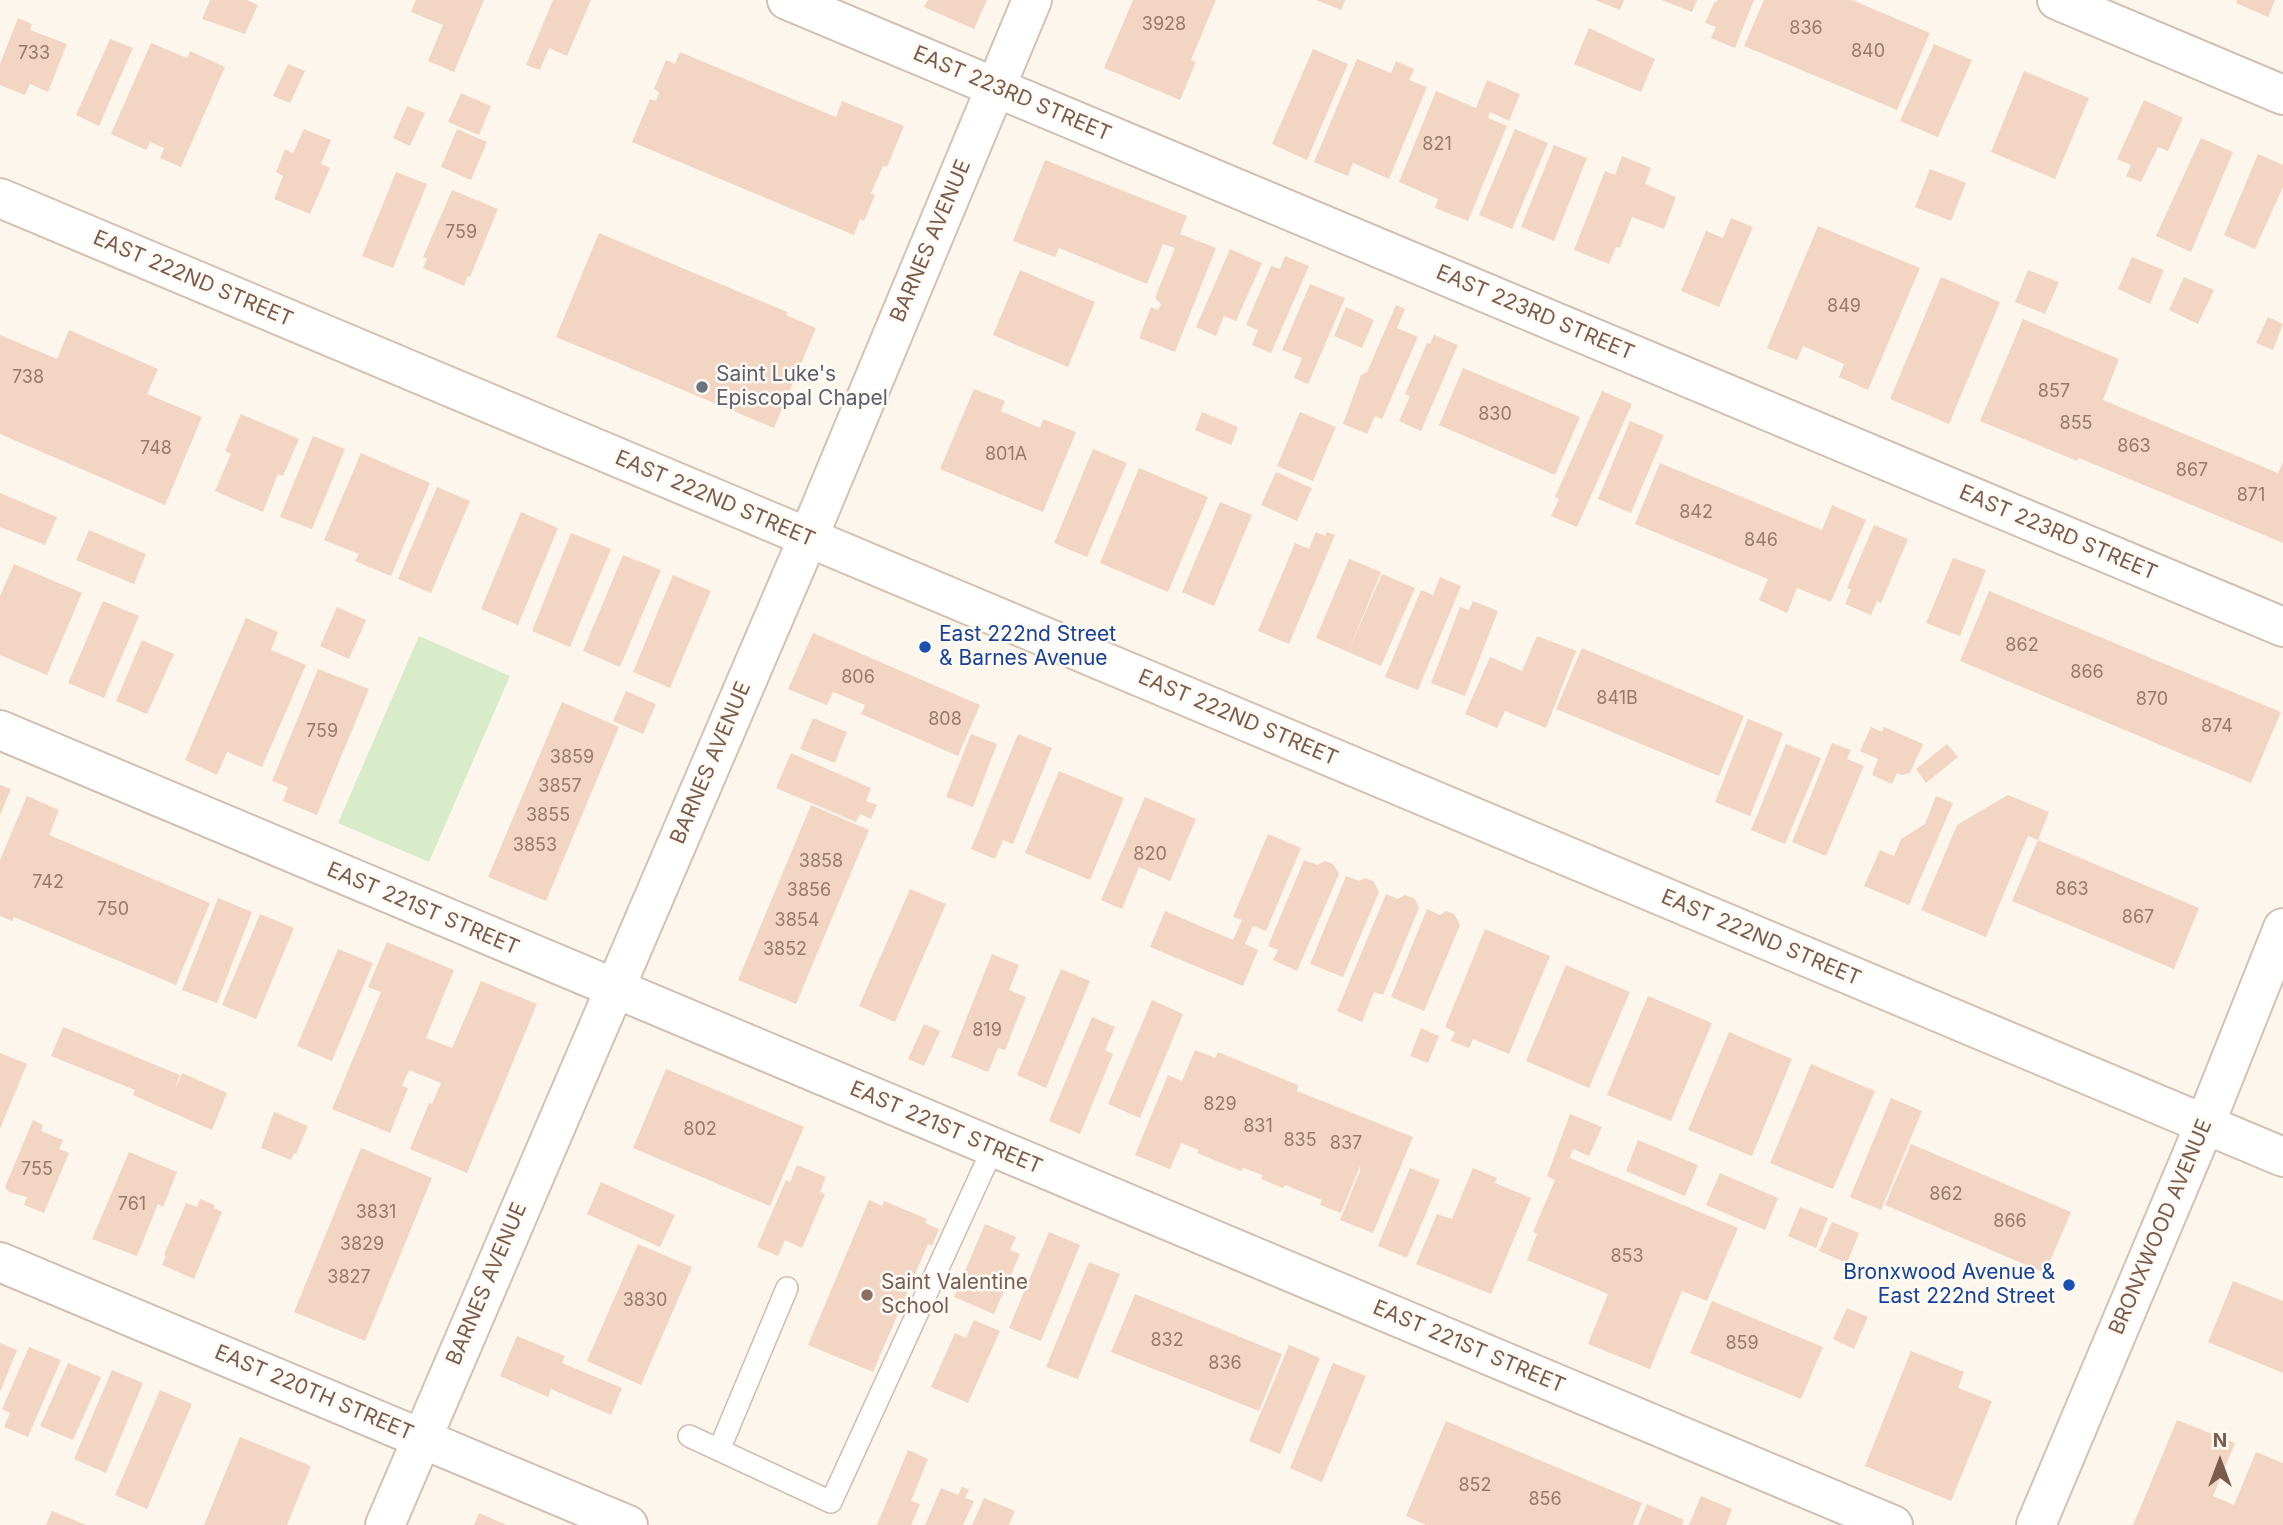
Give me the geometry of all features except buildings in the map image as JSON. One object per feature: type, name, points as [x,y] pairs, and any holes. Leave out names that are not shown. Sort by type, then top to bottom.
[{"type":"street","name":"EAST 223RD STREET","points":[[787,0],[2283,627]]},
{"type":"street","name":"BARNES AVENUE","points":[[385,1525],[808,538],[1032,0]]},
{"type":"street","points":[[2057,0],[2283,95]]},
{"type":"street","name":"EAST 222ND STREET","points":[[0,198],[2283,1157]]},
{"type":"street","name":"EAST 221ST STREET","points":[[0,730],[1893,1525]]},
{"type":"street","name":"BRONXWOOD AVENUE","points":[[2036,1525],[2205,1124],[2283,928]]},
{"type":"street","name":"EAST 220TH STREET","points":[[0,1262],[628,1525]]},
{"type":"lane","points":[[689,1436],[831,1502],[993,1148]]},
{"type":"lane","points":[[719,1450],[787,1289]]},
{"type":"green space","points":[[419,636],[510,676],[429,862],[338,823]]},
{"type":"place","name":"Saint Luke's Episcopal Chapel","points":[[702,387]]},
{"type":"place","name":"East 222nd Street & Barnes Avenue","points":[[925,647]]},
{"type":"place","name":"Bronxwood Avenue & East 222nd Street","points":[[2069,1285]]},
{"type":"place","name":"Saint Valentine School","points":[[867,1295]]}]
